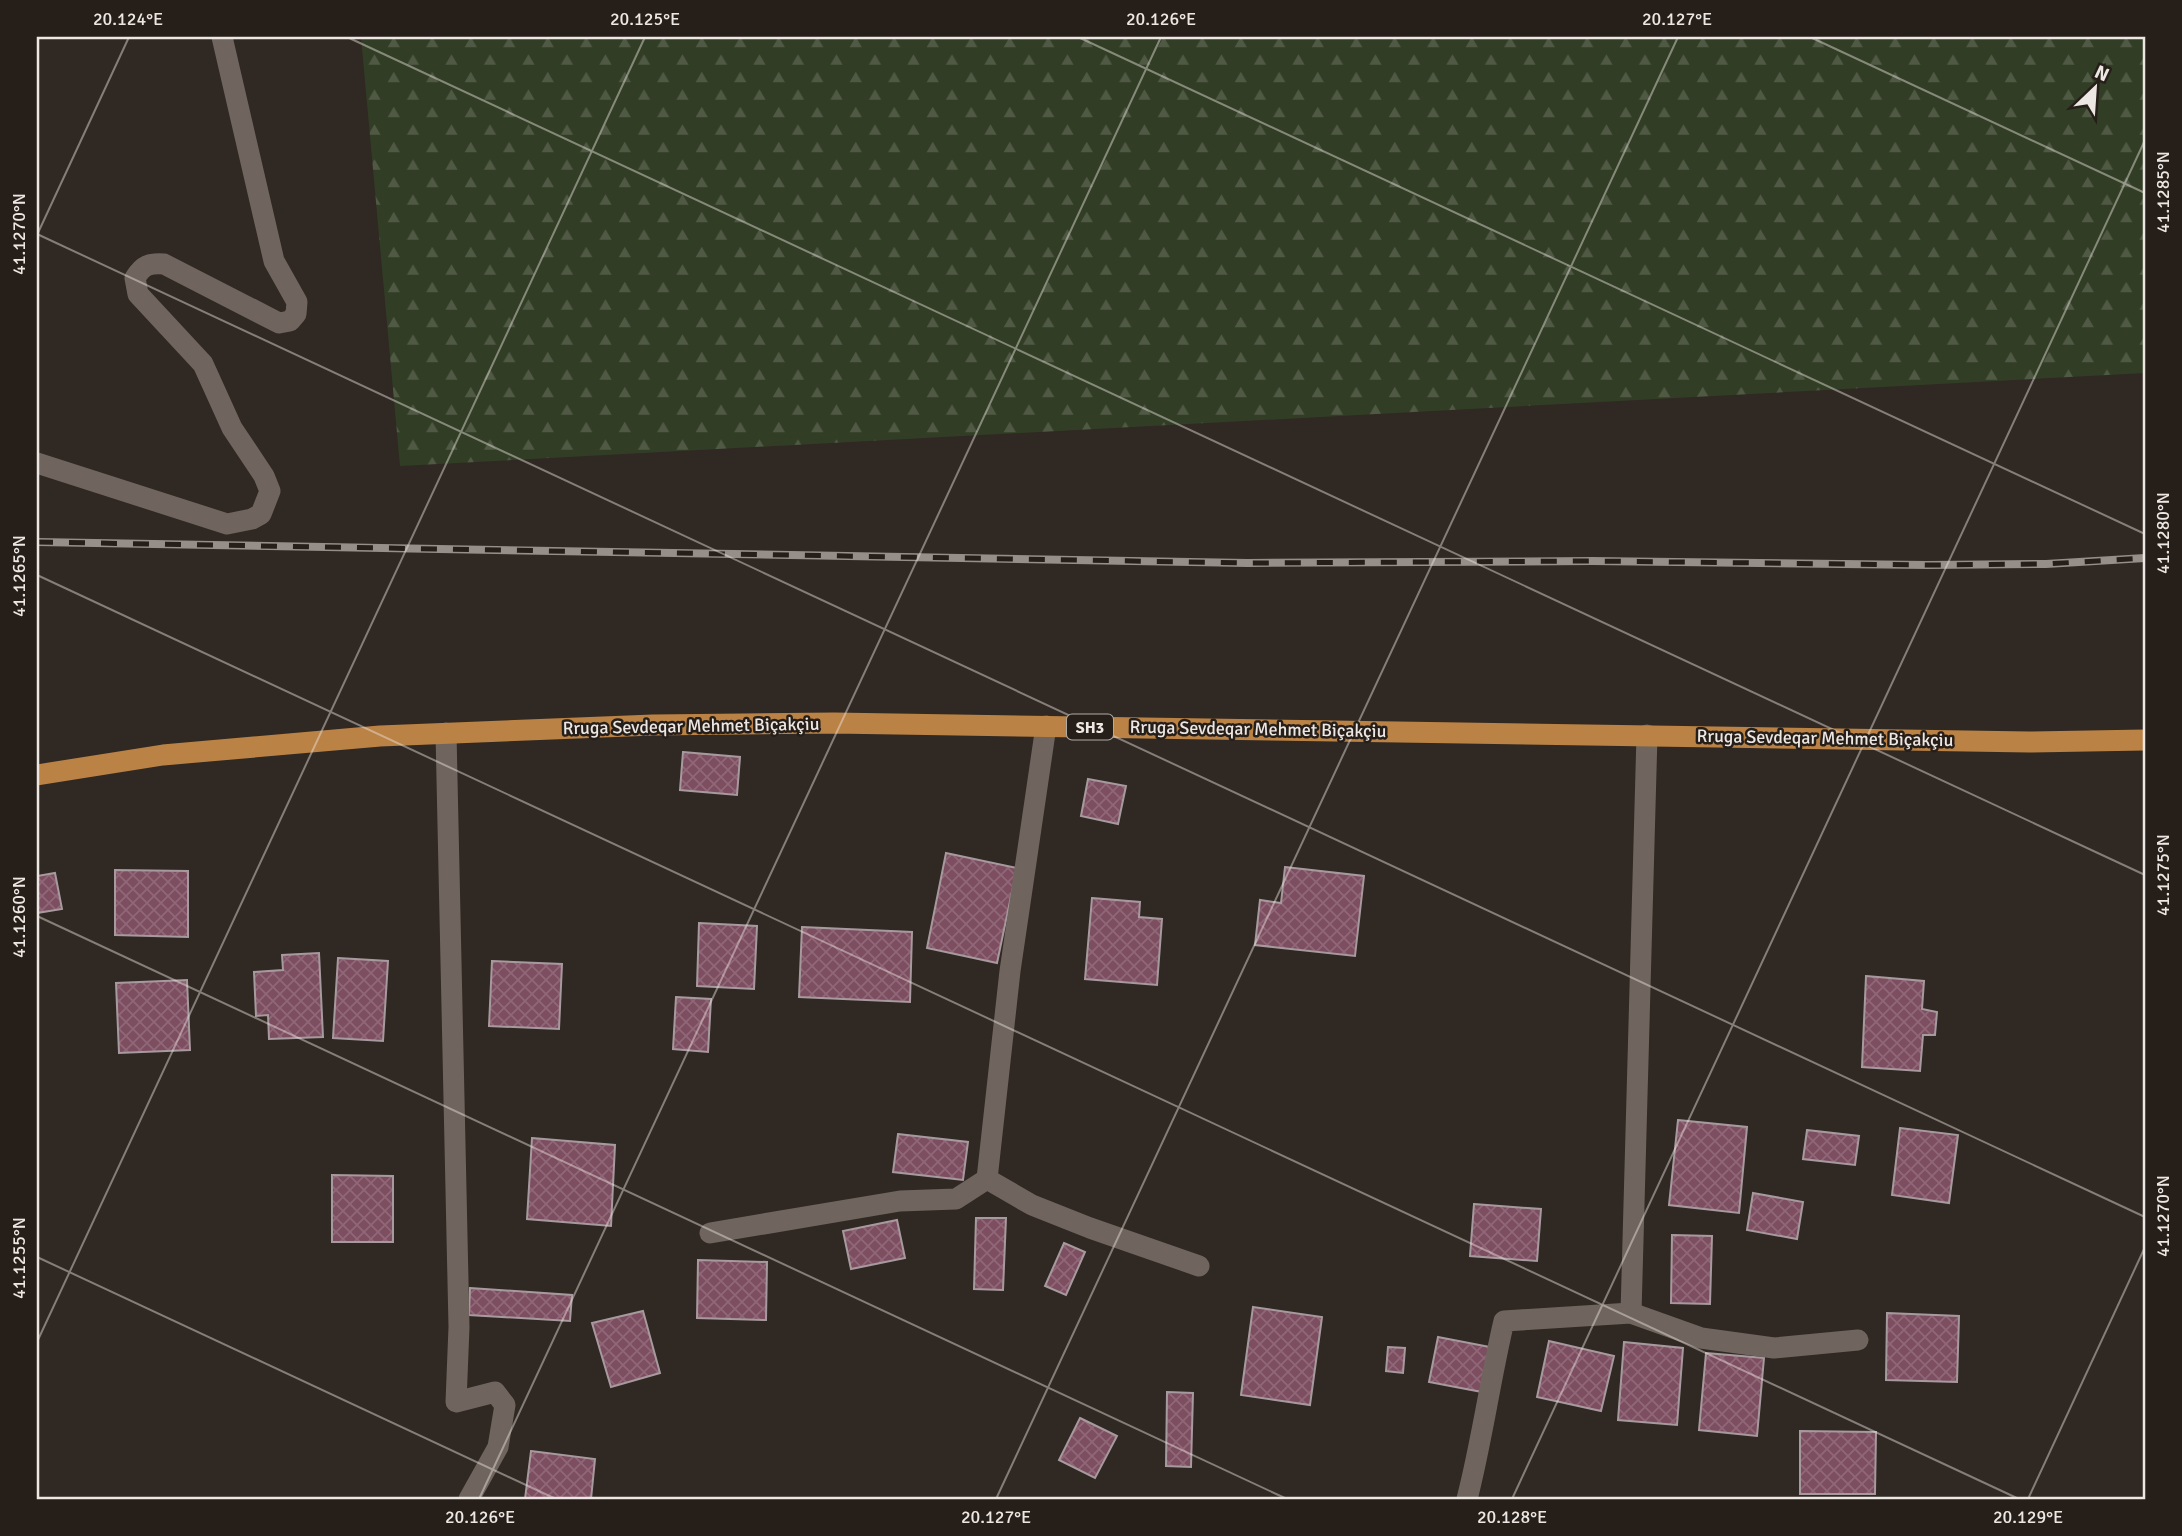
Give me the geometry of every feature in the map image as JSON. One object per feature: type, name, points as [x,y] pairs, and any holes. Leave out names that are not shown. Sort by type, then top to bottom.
[{"type":"main road","name":"Rruga Sevdeqar Mehmet Biçakçiu","points":[[37,775],[177,754],[327,740],[681,724],[834,723],[2029,742],[2145,740]]},
{"type":"street","points":[[37,463],[227,524],[252,519],[261,514],[267,505],[270,491],[264,476],[232,428],[203,364],[138,293],[135,278],[142,267],[164,264],[279,324],[290,321],[296,314],[297,302],[274,261],[222,37]]},
{"type":"street","points":[[987,1179],[1010,971],[1046,726]]},
{"type":"street","points":[[446,733],[459,1327],[456,1402],[495,1392],[505,1405],[498,1447],[469,1499]]},
{"type":"street","points":[[1631,1313],[1647,734]]},
{"type":"street","points":[[710,1233],[900,1200],[956,1199],[987,1179]]},
{"type":"street","points":[[987,1179],[1032,1205],[1145,1249],[1199,1266]]},
{"type":"street","points":[[1466,1499],[1479,1453],[1489,1383],[1504,1321],[1631,1313],[1701,1338],[1774,1348],[1858,1340]]},
{"type":"green space","points":[[361,37],[2145,37],[2145,373],[400,466]]},
{"type":"building","points":[[683,752],[740,757],[737,795],[680,790]]},
{"type":"building","points":[[1088,779],[1126,786],[1118,824],[1081,816]]},
{"type":"building","points":[[946,853],[1017,868],[997,963],[927,948]]},
{"type":"building","points":[[1285,867],[1364,876],[1355,956],[1255,945],[1260,900],[1281,903]]},
{"type":"building","points":[[115,870],[188,871],[188,937],[115,935]]},
{"type":"building","points":[[55,873],[62,909],[37,913],[37,876]]},
{"type":"building","points":[[1092,898],[1140,902],[1139,917],[1162,919],[1157,985],[1085,979]]},
{"type":"building","points":[[699,923],[757,926],[754,989],[697,986]]},
{"type":"building","points":[[802,927],[912,932],[910,1002],[799,997]]},
{"type":"building","points":[[319,953],[323,1037],[269,1039],[268,1015],[256,1016],[254,972],[283,970],[282,955]]},
{"type":"building","points":[[338,958],[388,961],[383,1041],[333,1038]]},
{"type":"building","points":[[492,961],[562,964],[559,1029],[489,1026]]},
{"type":"building","points":[[1866,976],[1924,981],[1922,1009],[1937,1012],[1935,1035],[1923,1035],[1920,1071],[1862,1067]]},
{"type":"building","points":[[187,980],[190,1050],[119,1053],[116,983]]},
{"type":"building","points":[[676,997],[711,999],[708,1052],[673,1049]]},
{"type":"building","points":[[1678,1120],[1747,1127],[1739,1213],[1669,1205]]},
{"type":"building","points":[[1900,1128],[1958,1135],[1949,1203],[1892,1195]]},
{"type":"building","points":[[1807,1130],[1859,1136],[1855,1165],[1803,1159]]},
{"type":"building","points":[[898,1134],[968,1142],[963,1180],[893,1172]]},
{"type":"building","points":[[532,1138],[615,1145],[611,1226],[527,1219]]},
{"type":"building","points":[[332,1175],[393,1176],[393,1242],[332,1242]]},
{"type":"building","points":[[1753,1193],[1803,1202],[1797,1239],[1747,1230]]},
{"type":"building","points":[[1474,1204],[1541,1209],[1537,1261],[1470,1256]]},
{"type":"building","points":[[976,1218],[1006,1218],[1003,1290],[974,1289]]},
{"type":"building","points":[[897,1220],[905,1258],[851,1269],[843,1231]]},
{"type":"building","points":[[1672,1235],[1712,1236],[1710,1304],[1671,1303]]},
{"type":"building","points":[[1064,1243],[1085,1252],[1066,1295],[1045,1286]]},
{"type":"building","points":[[698,1260],[767,1262],[766,1320],[697,1318]]},
{"type":"building","points":[[470,1288],[572,1295],[570,1321],[469,1315]]},
{"type":"building","points":[[1253,1307],[1322,1317],[1310,1405],[1241,1395]]},
{"type":"building","points":[[643,1311],[660,1373],[611,1387],[592,1323]]},
{"type":"building","points":[[1887,1313],[1959,1316],[1957,1382],[1886,1380]]},
{"type":"building","points":[[1438,1337],[1490,1347],[1482,1392],[1429,1382]]},
{"type":"building","points":[[1549,1341],[1614,1356],[1601,1411],[1537,1397]]},
{"type":"building","points":[[1624,1342],[1683,1348],[1677,1425],[1618,1420]]},
{"type":"building","points":[[1388,1347],[1405,1348],[1403,1373],[1386,1371]]},
{"type":"building","points":[[1706,1353],[1764,1358],[1757,1436],[1699,1430]]},
{"type":"building","points":[[1167,1392],[1193,1393],[1191,1467],[1166,1466]]},
{"type":"building","points":[[1080,1418],[1117,1436],[1095,1478],[1059,1460]]},
{"type":"building","points":[[1800,1431],[1876,1432],[1875,1494],[1800,1494]]},
{"type":"building","points":[[531,1451],[595,1459],[591,1499],[525,1499]]},
{"type":"railway","points":[[37,542],[1248,563],[1592,561],[1927,565],[2046,564],[2145,558]]}]
